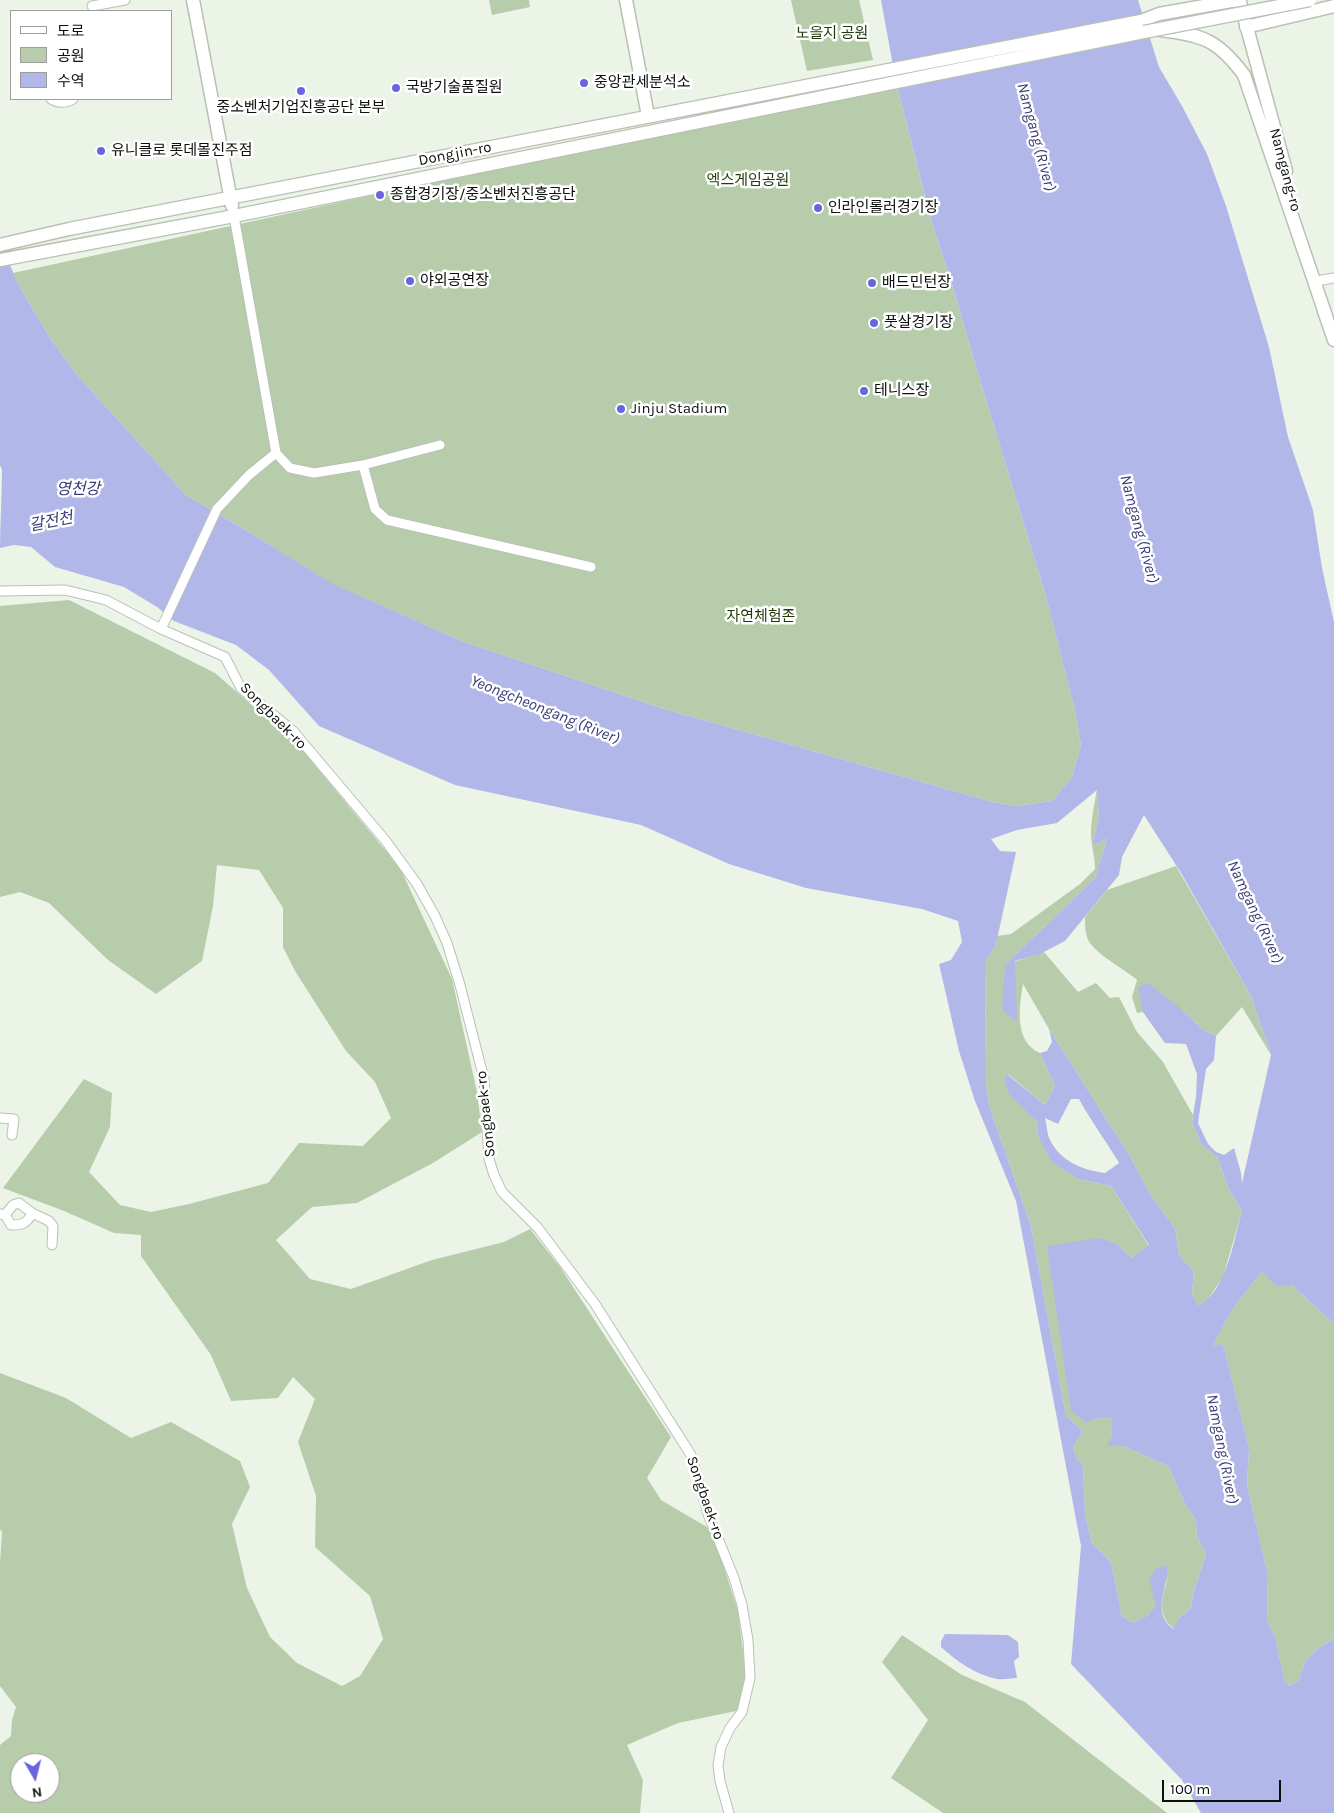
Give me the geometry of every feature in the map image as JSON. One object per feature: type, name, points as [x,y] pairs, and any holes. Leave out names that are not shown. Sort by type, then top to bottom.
[{"type":"street","points":[[92,6],[125,0]]},
{"type":"street","points":[[193,0],[276,453],[290,468],[314,474],[363,465],[440,445]]},
{"type":"street","points":[[626,0],[648,116]]},
{"type":"street","points":[[1159,14],[1181,0]]},
{"type":"street","points":[[1159,14],[1238,0]]},
{"type":"street","name":"Namgang-ro","points":[[1238,0],[1334,340]]},
{"type":"street","name":"Dongjin-ro","points":[[0,260],[234,216],[843,92],[1310,0]]},
{"type":"street","points":[[1246,27],[1334,6]]},
{"type":"street","name":"Dongjin-ro","points":[[0,245],[69,229],[1141,21],[1159,14]]},
{"type":"street","points":[[1158,29],[1186,33],[1205,39],[1218,46],[1230,56],[1244,75],[1327,319]]},
{"type":"street","points":[[54,100],[60,102],[71,100]]},
{"type":"street","points":[[1316,281],[1334,278]]},
{"type":"street","points":[[161,629],[217,509],[249,475],[276,453]]},
{"type":"street","points":[[363,465],[375,509],[387,520],[591,567]]},
{"type":"street","name":"Songbaek-ro","points":[[0,591],[65,590],[106,600],[161,629],[225,657],[242,688],[293,731],[386,840],[417,884],[435,916],[450,952],[484,1079],[490,1159],[494,1175],[502,1192],[538,1228],[595,1304],[691,1455],[708,1514],[734,1578],[742,1605],[748,1640],[750,1678],[742,1712],[730,1728],[721,1747],[718,1765],[720,1781],[729,1813]]},
{"type":"street","points":[[0,1118],[14,1119],[12,1135]]},
{"type":"street","points":[[32,1213],[23,1224],[11,1225],[2,1215],[19,1203],[32,1213],[49,1221],[53,1226],[52,1245]]},
{"type":"green space","points":[[489,0],[529,0],[530,7],[492,15]]},
{"type":"green space","name":"노을지 공원","points":[[791,0],[859,0],[873,60],[807,71]]},
{"type":"green space","points":[[896,82],[931,220],[1045,593],[1075,710],[1081,746],[1072,777],[1052,801],[1016,806],[993,802],[661,708],[464,642],[330,583],[186,495],[78,376],[50,338],[13,273]]},
{"type":"green space","points":[[69,600],[215,673],[299,746],[400,868],[452,979],[477,1092],[482,1132],[433,1163],[357,1203],[312,1207],[276,1240],[310,1279],[351,1289],[432,1260],[504,1242],[530,1229],[560,1267],[671,1437],[647,1478],[661,1500],[712,1530],[738,1611],[747,1684],[741,1710],[678,1723],[627,1745],[643,1780],[640,1813],[0,1813],[0,1745],[11,1736],[12,1720],[16,1707],[0,1686],[0,1564],[2,1531],[0,1530],[0,1373],[66,1398],[131,1438],[171,1422],[240,1461],[250,1487],[232,1524],[247,1588],[270,1637],[297,1663],[342,1686],[360,1676],[383,1639],[370,1596],[315,1547],[316,1496],[298,1442],[315,1399],[293,1377],[278,1398],[231,1401],[211,1355],[141,1256],[141,1235],[114,1233],[64,1211],[3,1188],[84,1079],[112,1093],[110,1127],[89,1172],[120,1205],[151,1212],[268,1183],[299,1143],[363,1146],[391,1118],[375,1082],[346,1051],[295,971],[283,947],[283,908],[259,870],[217,865],[213,906],[202,961],[156,994],[108,960],[49,903],[20,892],[0,897],[0,606]]},
{"type":"green space","points":[[1097,789],[1099,817],[1092,845],[1091,824]]},
{"type":"green space","points":[[1107,839],[1095,878],[1005,965],[1044,952],[1078,992],[1096,983],[1110,998],[1119,997],[1137,1032],[1163,1062],[1193,1115],[1192,1122],[1201,1144],[1218,1158],[1228,1188],[1242,1211],[1223,1277],[1206,1302],[1196,1305],[1192,1293],[1194,1272],[1179,1255],[1175,1228],[1150,1194],[1130,1156],[1049,1029],[1023,984],[1020,1003],[1022,1032],[1032,1048],[1040,1053],[1055,1086],[1045,1105],[1008,1074],[1025,1109],[1037,1122],[1038,1136],[1078,1179],[1111,1186],[1149,1246],[1132,1258],[1118,1245],[1091,1419],[1112,1418],[1112,1435],[1108,1446],[1123,1446],[1168,1466],[1185,1504],[1196,1520],[1197,1536],[1206,1554],[1193,1593],[1191,1608],[1179,1618],[1175,1629],[1165,1618],[1162,1605],[1168,1577],[1156,1605],[1148,1615],[1133,1623],[1122,1616],[1111,1562],[1092,1543],[1085,1514],[1083,1466],[1077,1459],[1073,1447],[1083,1431],[1066,1416],[1031,1226],[989,1105],[986,1082],[985,963],[996,944],[997,936],[1011,934],[1080,884],[1095,869],[1092,845]]},
{"type":"green space","points":[[1176,866],[1251,996],[1271,1055],[1242,1007],[1216,1036],[1203,1030],[1182,1010],[1165,1043],[1143,1012],[1137,1013],[1132,997],[1137,980],[1101,954],[1090,943],[1086,932],[1085,917],[1107,890]]},
{"type":"green space","points":[[1262,1271],[1292,1285],[1334,1324],[1334,1639],[1311,1655],[1301,1672],[1299,1680],[1290,1686],[1285,1682],[1275,1637],[1267,1620],[1268,1575],[1247,1485],[1249,1448],[1223,1344],[1211,1347],[1232,1310]]},
{"type":"green space","points":[[902,1635],[962,1675],[1025,1702],[1167,1813],[943,1813],[891,1778],[928,1720],[882,1662]]},
{"type":"water","points":[[881,0],[1138,0],[1159,67],[1207,154],[1226,206],[1269,347],[1288,437],[1313,510],[1322,568],[1334,622],[1334,1324],[1292,1285],[1276,1286],[1262,1271],[1232,1310],[1212,1346],[1223,1344],[1249,1448],[1247,1485],[1268,1575],[1267,1620],[1275,1637],[1285,1682],[1290,1686],[1299,1680],[1301,1672],[1311,1655],[1334,1639],[1334,1813],[1201,1813],[1182,1780],[1071,1664],[1081,1546],[1016,1201],[975,1101],[959,1051],[939,964],[951,960],[962,942],[958,921],[922,909],[806,888],[729,864],[641,825],[455,785],[319,726],[269,670],[236,645],[174,621],[157,607],[124,587],[55,567],[31,547],[14,545],[0,548],[2,470],[0,465],[0,242],[19,286],[50,338],[78,376],[186,495],[331,583],[464,642],[661,708],[993,802],[1016,806],[1052,801],[1072,777],[1081,746],[1075,710],[1045,593],[931,220],[896,82]],"holes":[[[1097,790],[1099,817],[1092,845],[1107,839],[1095,878],[1005,965],[1002,1010],[1017,1022],[1015,961],[1040,954],[1065,941],[1119,875],[1122,857],[1144,815],[1181,873],[1251,996],[1271,1055],[1242,1183],[1234,1148],[1224,1155],[1216,1152],[1208,1144],[1198,1123],[1206,1069],[1214,1060],[1216,1036],[1203,1030],[1182,1010],[1148,983],[1138,988],[1143,1012],[1165,1043],[1186,1044],[1197,1074],[1192,1122],[1201,1144],[1218,1158],[1228,1188],[1242,1211],[1232,1250],[1222,1278],[1207,1299],[1197,1305],[1192,1293],[1194,1272],[1179,1255],[1175,1228],[1150,1194],[1130,1156],[1049,1029],[1052,1042],[1047,1051],[1040,1053],[1055,1086],[1045,1105],[1007,1074],[1004,1079],[1009,1094],[1037,1122],[1038,1136],[1051,1161],[1078,1179],[1111,1186],[1149,1245],[1132,1258],[1118,1245],[1100,1238],[1047,1246],[1071,1411],[1087,1423],[1091,1419],[1112,1418],[1112,1435],[1107,1446],[1123,1446],[1168,1466],[1185,1504],[1196,1520],[1197,1536],[1206,1554],[1193,1593],[1191,1608],[1179,1618],[1174,1629],[1167,1623],[1163,1616],[1162,1608],[1167,1566],[1156,1568],[1149,1580],[1156,1605],[1148,1615],[1133,1623],[1122,1616],[1111,1562],[1092,1543],[1085,1514],[1083,1466],[1077,1459],[1073,1447],[1083,1431],[1066,1416],[1031,1226],[989,1105],[986,1082],[985,963],[996,944],[1016,852],[1000,851],[991,839],[1017,830],[1057,823]],[[1071,1099],[1079,1099],[1119,1163],[1105,1173],[1073,1164],[1060,1154],[1050,1140],[1045,1118],[1058,1124]]]},
{"type":"water","points":[[945,1634],[1008,1635],[1018,1642],[1019,1657],[1014,1661],[1017,1678],[997,1679],[967,1667],[941,1647],[941,1641]]},
{"type":"place","name":"중앙관세분석소","points":[[584,83]]},
{"type":"place","name":"국방기술품질원","points":[[396,88]]},
{"type":"place","name":"중소벤처기업진흥공단 본부","points":[[301,91]]},
{"type":"place","name":"유니클로 롯데몰진주점","points":[[101,151]]},
{"type":"place","name":"종합경기장/중소벤처진흥공단","points":[[380,195]]},
{"type":"place","name":"인라인롤러경기장","points":[[818,208]]},
{"type":"place","name":"야외공연장","points":[[410,281]]},
{"type":"place","name":"배드민턴장","points":[[872,283]]},
{"type":"place","name":"풋살경기장","points":[[874,323]]},
{"type":"place","name":"테니스장","points":[[864,391]]},
{"type":"place","name":"Jinju Stadium","points":[[621,409]]},
{"type":"water label","name":"Namgang (River)","points":[[1036,137]]},
{"type":"water label","name":"영천강","points":[[78,489]]},
{"type":"water label","name":"갈전천","points":[[51,522]]},
{"type":"water label","name":"Namgang (River)","points":[[1139,529]]},
{"type":"water label","name":"Yeongcheongang (River)","points":[[545,710]]},
{"type":"water label","name":"Namgang (River)","points":[[1255,912]]},
{"type":"water label","name":"Namgang (River)","points":[[1222,1449]]},
{"type":"park label","name":"엑스게임공원","points":[[748,181]]},
{"type":"park label","name":"자연체험존","points":[[761,617]]}]
